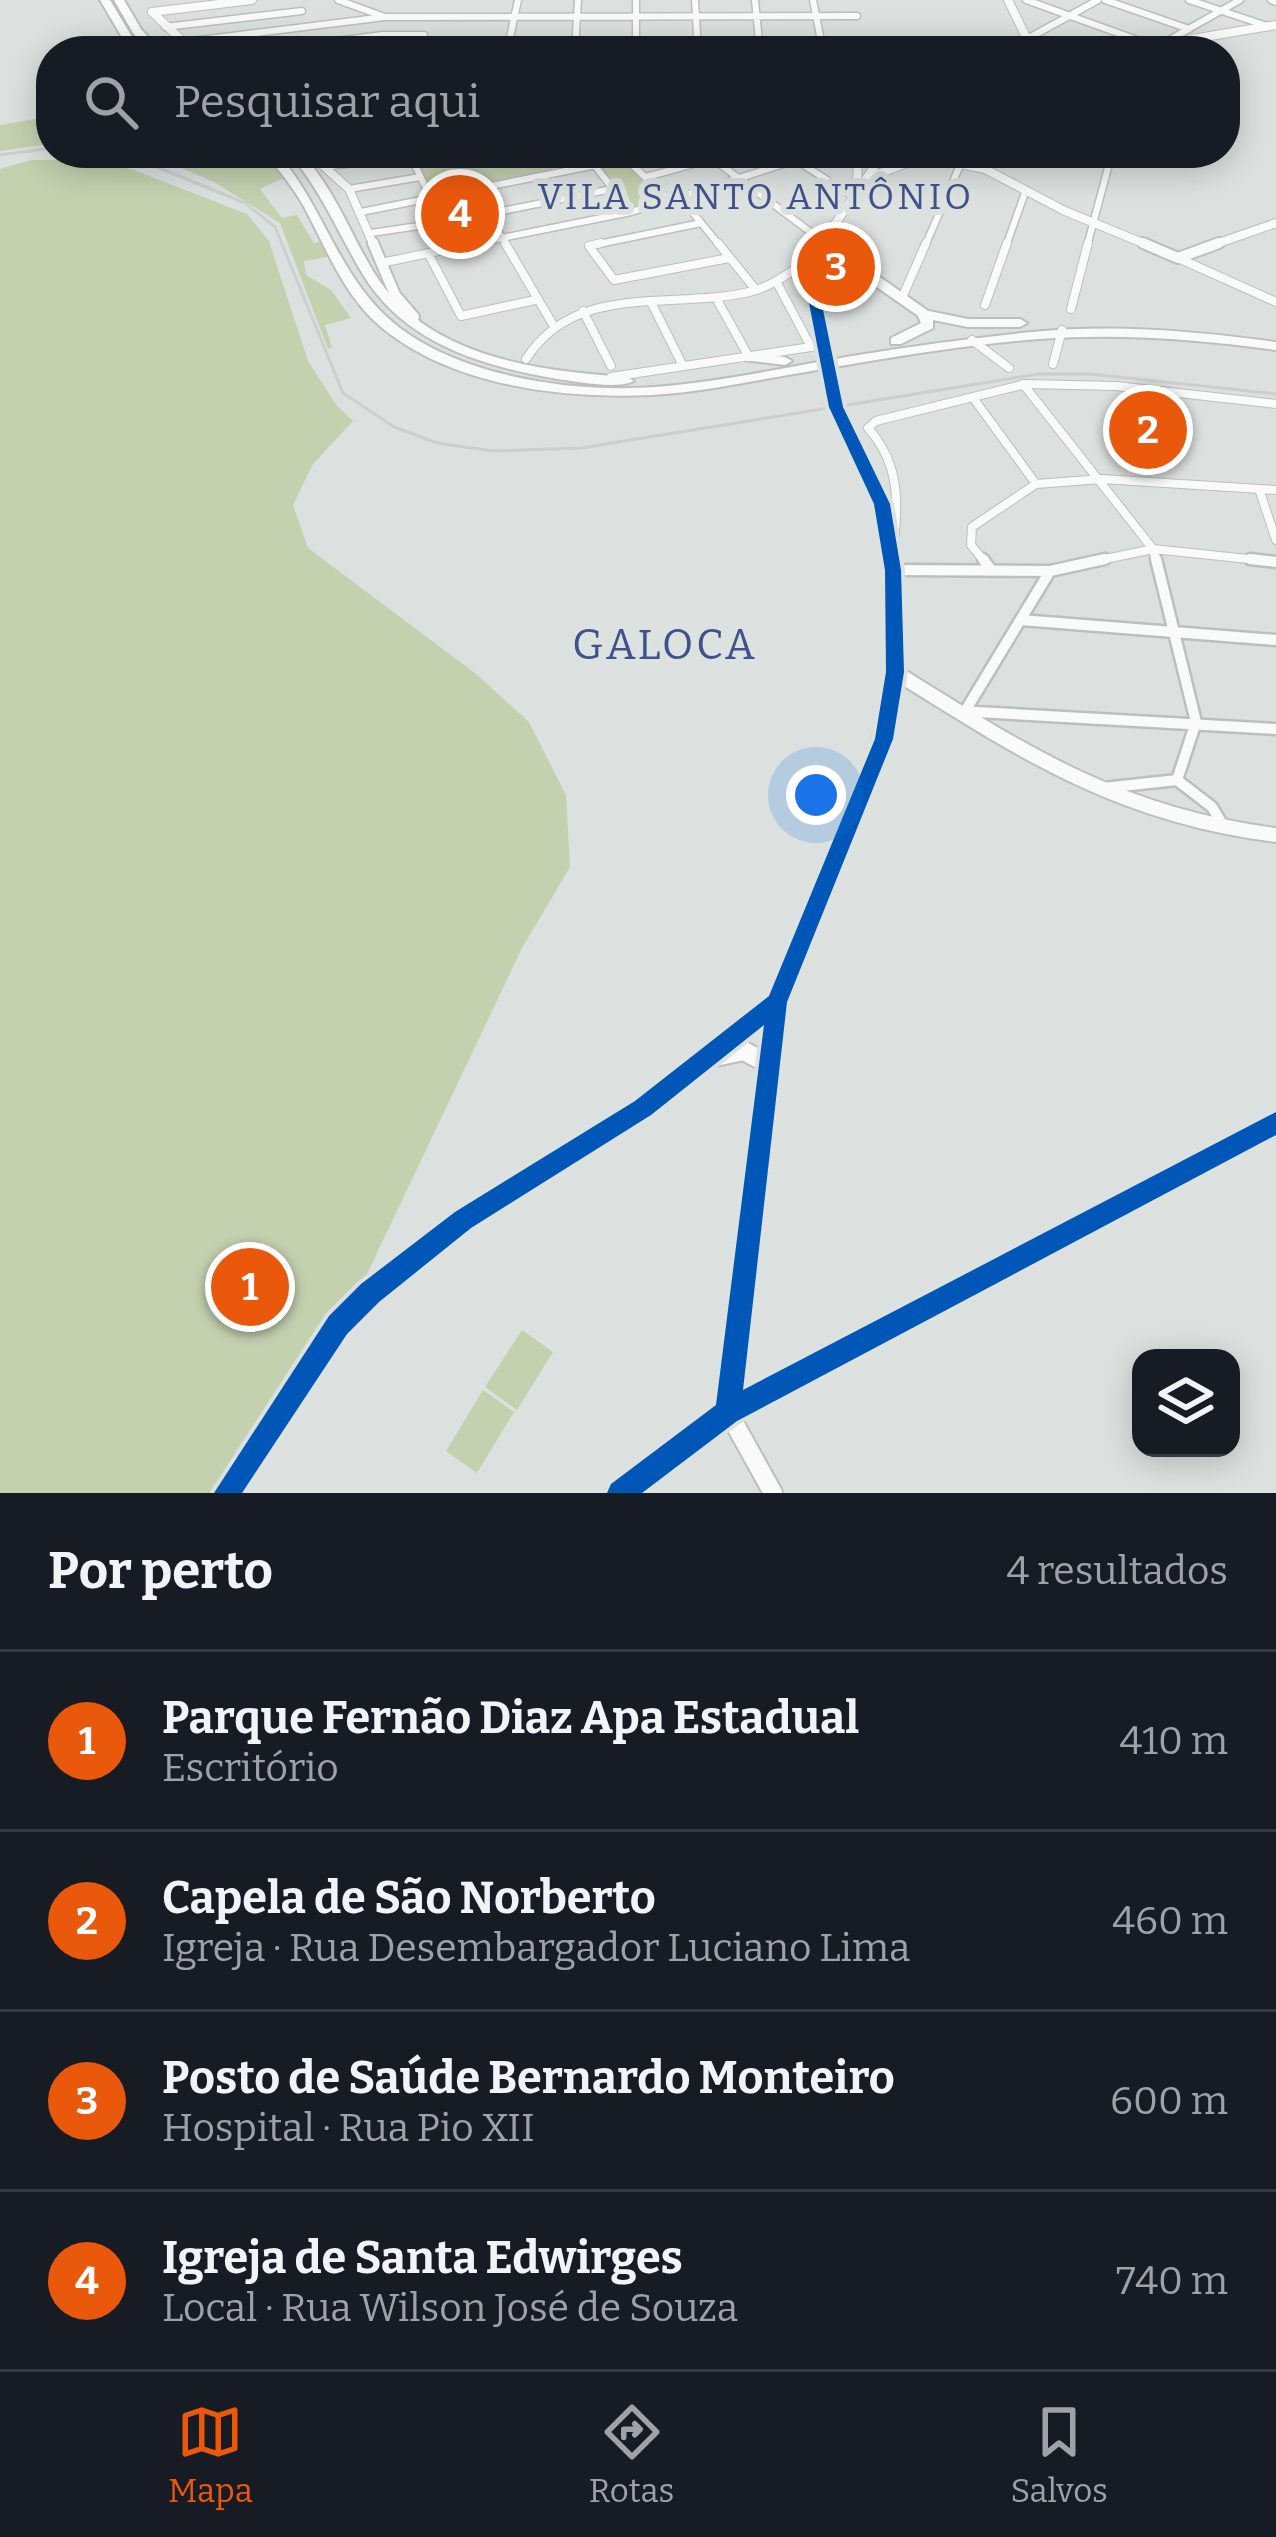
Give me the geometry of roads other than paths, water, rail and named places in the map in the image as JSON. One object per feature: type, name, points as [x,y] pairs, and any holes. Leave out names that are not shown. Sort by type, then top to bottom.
[{"type":"highway","points":[[105,0],[130,36]]},
{"type":"highway","points":[[119,0],[141,36]]},
{"type":"highway","points":[[284,168],[305,193],[355,290],[392,327],[487,374],[598,386],[696,386],[1020,323]]},
{"type":"highway","points":[[309,168],[375,285],[404,317],[434,335],[510,364],[598,386],[896,341],[968,336],[1145,330],[1276,341]]},
{"type":"highway","points":[[924,314],[968,323],[1074,318],[1145,321],[1276,341]]},
{"type":"highway","points":[[896,341],[921,332],[928,325],[924,314]]},
{"type":"highway","points":[[749,357],[785,361]]},
{"type":"street","points":[[398,16],[404,0]]},
{"type":"street","points":[[457,16],[460,0]]},
{"type":"street","points":[[511,36],[518,0]]},
{"type":"street","points":[[576,36],[578,0]]},
{"type":"street","points":[[636,0],[636,36]]},
{"type":"street","points":[[695,0],[697,36]]},
{"type":"street","points":[[755,0],[759,36]]},
{"type":"street","points":[[813,0],[820,36]]},
{"type":"street","points":[[1008,0],[1026,36]]},
{"type":"street","points":[[1026,0],[1131,36]]},
{"type":"street","points":[[1032,36],[1101,0],[1189,28]]},
{"type":"street","points":[[1189,0],[1271,26]]},
{"type":"street","points":[[1174,36],[1240,0]]},
{"type":"street","points":[[176,36],[152,12],[248,1],[250,17]]},
{"type":"street","points":[[343,1],[385,17]]},
{"type":"street","points":[[165,27],[302,10]]},
{"type":"street","points":[[283,13],[287,29]]},
{"type":"street","points":[[235,36],[398,16],[857,16]]},
{"type":"street","points":[[406,36],[424,35],[428,16]]},
{"type":"street","points":[[218,21],[222,36]]},
{"type":"street","points":[[343,22],[349,36]]},
{"type":"street","points":[[1212,36],[1271,26]]},
{"type":"street","points":[[260,32],[262,36]]},
{"type":"street","points":[[325,168],[350,189],[401,306],[434,335]]},
{"type":"street","points":[[416,168],[454,248]]},
{"type":"street","points":[[361,212],[584,168]]},
{"type":"street","points":[[597,168],[632,212]]},
{"type":"street","points":[[637,168],[670,201]]},
{"type":"street","points":[[646,177],[673,168]]},
{"type":"street","points":[[725,168],[924,314]]},
{"type":"street","points":[[381,263],[632,212],[773,168]]},
{"type":"street","points":[[809,168],[857,191]]},
{"type":"street","points":[[857,191],[859,168]]},
{"type":"street","points":[[810,279],[857,191],[875,168]]},
{"type":"street","points":[[857,191],[893,168]]},
{"type":"street","points":[[902,298],[959,168]]},
{"type":"street","points":[[981,168],[1092,223],[1276,302]]},
{"type":"street","points":[[1071,309],[1108,168]]},
{"type":"street","points":[[350,189],[420,177]]},
{"type":"street","points":[[487,214],[612,188]]},
{"type":"street","points":[[472,189],[552,323]]},
{"type":"street","points":[[985,305],[1026,190]]},
{"type":"street","points":[[680,197],[756,290]]},
{"type":"street","points":[[370,233],[439,223]]},
{"type":"street","points":[[701,223],[589,246],[614,280],[729,258]]},
{"type":"street","points":[[1178,258],[1276,223]]},
{"type":"street","points":[[775,283],[828,246]]},
{"type":"street","points":[[428,253],[461,316],[535,300]]},
{"type":"street","points":[[807,261],[836,407],[883,504],[892,566]]},
{"type":"street","points":[[526,359],[532,341],[552,323],[583,311],[716,298],[810,279]]},
{"type":"street","points":[[598,386],[683,365],[811,347],[775,283]]},
{"type":"street","points":[[716,298],[749,357]]},
{"type":"street","points":[[651,302],[683,365]]},
{"type":"street","points":[[583,311],[611,365]]},
{"type":"street","points":[[1053,364],[1062,330]]},
{"type":"street","points":[[968,336],[1009,368]]},
{"type":"street","points":[[773,1493],[728,1412],[777,1002],[884,739],[895,672],[892,566],[898,477],[879,438],[868,428],[884,419],[1023,384],[1078,383],[1276,404]]},
{"type":"street","points":[[1023,384],[1153,549],[1196,722],[1178,780]]},
{"type":"street","points":[[974,399],[1036,484]]},
{"type":"street","points":[[992,571],[971,545],[972,526],[1036,484],[1102,479],[1276,490]]},
{"type":"street","points":[[1259,489],[1276,540]]},
{"type":"street","points":[[892,566],[1050,571],[1153,549],[1276,562]]},
{"type":"street","points":[[963,710],[1050,571]]},
{"type":"street","points":[[1021,620],[1276,640]]},
{"type":"street","points":[[895,672],[1090,790],[1146,812],[1225,831],[1276,835]]},
{"type":"street","points":[[963,710],[1276,729]]},
{"type":"street","points":[[1090,790],[1178,780],[1212,807],[1225,831]]},
{"type":"street","points":[[227,1493],[338,1325],[370,1293],[463,1220],[643,1108],[777,1002]]},
{"type":"street","points":[[703,1062],[740,1049],[758,1054],[770,1065]]},
{"type":"street","points":[[620,1493],[728,1412],[1276,1123]]},
{"type":"railway","points":[[0,155],[36,150]]},
{"type":"railway","points":[[160,168],[245,203],[275,227],[343,393],[394,427],[437,443],[493,451],[581,448],[1039,374],[1091,374],[1276,394]]},
{"type":"place","name":"Igreja de Santa Edwirges","points":[[460,214]]},
{"type":"place","name":"Posto de Saúde Bernardo Monteiro","points":[[836,267]]},
{"type":"place","name":"Capela de São Norberto","points":[[1148,430]]},
{"type":"place","name":"Parque Fernão Diaz Apa Estadual","points":[[250,1287]]},
{"type":"district","name":"VILA SANTO ANTÔNIO","points":[[756,196]]},
{"type":"district","name":"GALOCA","points":[[665,644]]}]
